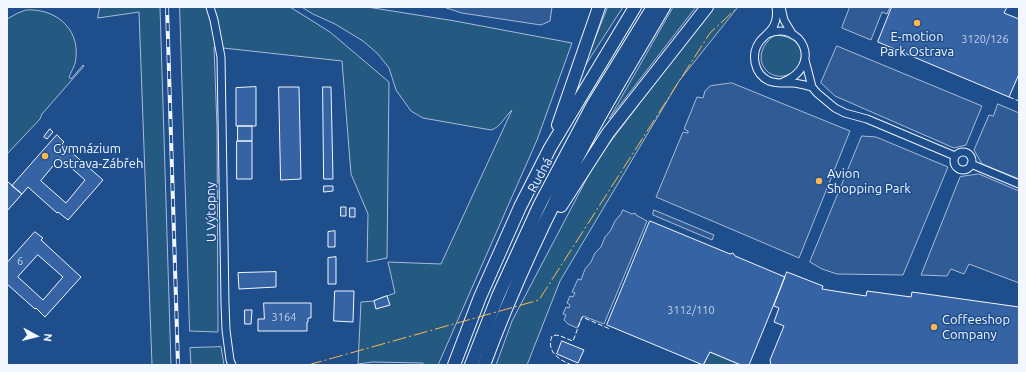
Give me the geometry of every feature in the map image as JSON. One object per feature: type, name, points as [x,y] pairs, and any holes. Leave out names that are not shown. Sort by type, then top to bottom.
[{"type":"highway","points":[[550,148],[599,7]]},
{"type":"highway","name":"Rudná","points":[[454,365],[480,297],[520,207],[550,148],[635,7]]},
{"type":"highway","name":"Rudná","points":[[471,365],[498,296],[540,204],[592,106],[653,7]]},
{"type":"highway","points":[[484,365],[515,289],[549,214],[589,136],[664,7]]},
{"type":"highway","points":[[515,289],[552,220],[608,133],[707,7]]},
{"type":"street","name":"U Výtopny","points":[[210,7],[221,57],[225,303],[226,330],[232,365]]},
{"type":"street","points":[[776,7],[776,21],[773,27],[760,40],[757,46],[755,52],[756,66],[759,72],[769,81],[812,86]]},
{"type":"street","points":[[781,7],[784,20],[793,35]]},
{"type":"street","points":[[767,34],[776,31],[793,35],[798,38],[805,48],[805,60],[812,86],[831,105],[839,110],[867,119],[956,156]]},
{"type":"street","points":[[782,83],[800,71],[805,60]]},
{"type":"street","points":[[961,152],[968,153],[971,159],[971,164],[965,169],[958,168],[954,163],[956,156],[961,152]]},
{"type":"street","points":[[971,164],[1019,184]]},
{"type":"shaded area","points":[[100,7],[160,7],[171,365],[152,365],[139,12],[98,18]]},
{"type":"shaded area","points":[[180,7],[290,7],[330,32],[389,82],[387,258],[367,262],[368,214],[351,174],[342,61],[214,47],[217,127],[218,332],[190,331]]},
{"type":"shaded area","points":[[302,7],[367,7],[455,21],[572,43],[537,140],[438,365],[423,365],[423,363],[373,362],[358,364],[361,302],[374,301],[395,293],[388,262],[441,264],[512,110],[500,124],[491,130],[423,118],[411,111],[396,90],[389,68],[378,54],[363,41],[335,24]]},
{"type":"shaded area","points":[[444,7],[552,7],[550,21],[541,25],[462,13]]},
{"type":"shaded area","points":[[608,7],[623,7],[583,69]]},
{"type":"shaded area","points":[[674,7],[696,7],[609,119],[672,9]]},
{"type":"shaded area","points":[[713,7],[738,7],[679,81],[560,281],[527,365],[496,365],[512,321],[596,161]]},
{"type":"shaded area","points":[[850,7],[890,7],[887,14],[882,12],[871,40],[842,28]]},
{"type":"shaded area","points":[[26,10],[46,12],[55,16],[69,28],[76,46],[74,67],[69,77],[71,79],[83,65],[84,66],[42,114],[40,119],[7,154],[7,19]]},
{"type":"shaded area","points":[[776,35],[795,41],[801,53],[800,64],[798,67],[790,74],[782,76],[775,76],[768,72],[763,67],[761,59],[762,51],[767,42]]},
{"type":"shaded area","points":[[837,46],[982,106],[966,145],[954,148],[835,96],[821,83]]},
{"type":"shaded area","points":[[732,83],[850,131],[799,258],[656,197],[683,132],[688,133],[688,131],[684,129],[697,97],[703,98],[705,91],[710,86]]},
{"type":"shaded area","points":[[998,104],[1019,113],[1019,179],[982,164],[974,150],[989,115],[993,116]]},
{"type":"shaded area","points":[[862,136],[876,137],[948,167],[903,275],[837,274],[822,269],[810,262]]},
{"type":"shaded area","points":[[979,174],[1019,191],[1019,283],[969,264],[964,274],[951,269],[947,276],[921,275],[960,177]]},
{"type":"shaded area","points":[[623,210],[632,214],[635,213],[647,221],[604,324],[583,316],[577,328],[568,324],[564,320],[566,315],[563,314],[566,307],[569,308],[570,305],[567,303],[570,296],[573,297],[575,293],[572,292],[578,279],[581,280],[585,269],[591,262],[595,253],[601,247],[605,237]]},
{"type":"shaded area","points":[[654,210],[714,235],[712,240],[653,215]]},
{"type":"shaded area","points":[[221,347],[224,365],[191,365],[190,348]]},
{"type":"shaded area","points":[[710,352],[741,365],[704,365]]},
{"type":"building","points":[[892,7],[1007,7],[1004,13],[1019,19],[1019,74],[1009,97],[878,42]]},
{"type":"building","points":[[256,87],[256,126],[236,126],[236,88]]},
{"type":"building","points":[[279,87],[299,87],[301,179],[281,180]]},
{"type":"building","points":[[323,87],[331,87],[333,179],[324,179]]},
{"type":"building","points":[[238,126],[252,126],[252,141],[238,141]]},
{"type":"building","points":[[50,129],[53,132],[47,139],[44,137]]},
{"type":"building","points":[[57,135],[64,142],[62,144],[103,180],[68,220],[58,212],[57,213],[28,187],[22,194],[12,186]],"holes":[[[60,158],[85,180],[66,203],[41,181]]]},
{"type":"building","points":[[237,141],[252,141],[252,179],[237,179]]},
{"type":"building","points":[[7,181],[22,194],[7,211]]},
{"type":"building","points":[[324,186],[333,186],[333,191],[324,192]]},
{"type":"building","points":[[341,207],[346,207],[346,216],[341,216]]},
{"type":"building","points":[[350,208],[355,208],[355,217],[350,217]]},
{"type":"building","points":[[650,221],[730,254],[733,253],[735,256],[785,277],[749,365],[741,365],[710,352],[703,365],[607,325]]},
{"type":"building","points":[[335,231],[335,247],[328,247],[328,232]]},
{"type":"building","points":[[35,232],[43,238],[41,240],[81,277],[45,317],[7,284],[7,263]],"holes":[[[38,255],[63,277],[43,300],[18,277]]]},
{"type":"building","points":[[336,257],[336,284],[328,284],[328,258]]},
{"type":"building","points":[[276,272],[276,287],[239,289],[238,273]]},
{"type":"building","points":[[787,272],[823,286],[822,289],[866,296],[867,291],[911,297],[912,292],[1019,307],[1019,365],[771,365],[770,360],[784,326],[774,322],[779,308],[774,306]]},
{"type":"building","points":[[335,291],[354,291],[353,322],[334,321]]},
{"type":"building","points":[[387,296],[390,305],[376,309],[374,301]]},
{"type":"building","points":[[264,303],[311,303],[311,318],[308,318],[307,331],[258,331],[258,319],[264,319]]},
{"type":"building","points":[[245,310],[252,310],[251,324],[245,324]]},
{"type":"building","points":[[562,341],[584,350],[578,363],[557,354]]},
{"type":"railway","points":[[167,7],[178,365]]},
{"type":"fence","points":[[1009,97],[1019,101]]},
{"type":"fence","points":[[572,365],[558,358],[552,351],[552,336],[559,336],[573,341],[582,317],[610,329]]},
{"type":"power","points":[[308,365],[539,300],[710,33],[738,7]]},
{"type":"place","name":"E-motion Park Ostrava","points":[[917,23]]},
{"type":"place","name":"Gymnázium Ostrava-Zábřeh","points":[[45,156]]},
{"type":"place","name":"Avion Shopping Park","points":[[819,181]]},
{"type":"place","name":"Coffeeshop Company","points":[[934,327]]}]
